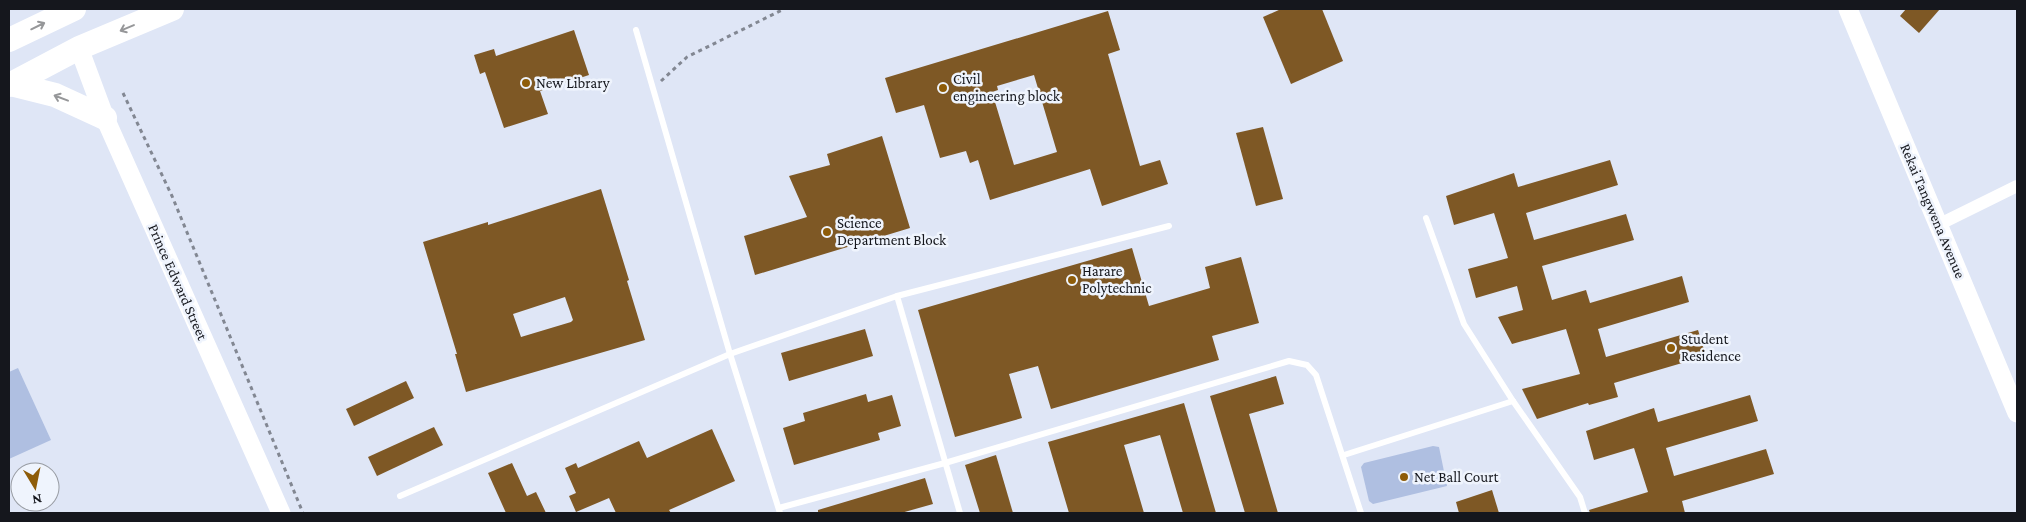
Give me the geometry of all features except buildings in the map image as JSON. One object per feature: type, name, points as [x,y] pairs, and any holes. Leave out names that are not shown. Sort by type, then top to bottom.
[{"type":"highway","points":[[10,85],[79,48],[172,9]]},
{"type":"highway","points":[[9,40],[70,10],[79,48]]},
{"type":"highway","points":[[10,85],[55,95],[105,118]]},
{"type":"main road","name":"Rekai Tangwena Avenue","points":[[1848,9],[2017,413]]},
{"type":"main road","name":"Prince Edward Street","points":[[79,48],[105,118],[281,513]]},
{"type":"street","points":[[1938,225],[2017,186]]},
{"type":"lane","points":[[636,30],[730,354],[779,511],[1289,361],[1306,365],[1316,375],[1344,455],[1361,513]]},
{"type":"lane","points":[[1426,218],[1464,324],[1513,401],[1580,497],[1585,513]]},
{"type":"lane","points":[[400,496],[730,354],[897,296],[1169,226]]},
{"type":"lane","points":[[897,296],[960,513]]},
{"type":"lane","points":[[1344,455],[1513,401]]},
{"type":"path","points":[[653,89],[687,57],[784,9]]},
{"type":"path","points":[[123,93],[172,196],[303,513]]},
{"type":"shaded area","points":[[18,368],[51,440],[9,459],[9,372]]},
{"type":"shaded area","name":"Net Ball Court","points":[[1433,446],[1439,447],[1447,486],[1373,504],[1369,501],[1361,467],[1364,463]]},
{"type":"place","name":"New Library","points":[[526,83]]},
{"type":"place","name":"Civil engineering block","points":[[943,88]]},
{"type":"place","name":"Science Department Block","points":[[827,232]]},
{"type":"place","name":"Harare Polytechnic","points":[[1072,280]]},
{"type":"place","name":"Student Residence","points":[[1671,348]]},
{"type":"place","name":"Net Ball Court","points":[[1404,477]]}]
